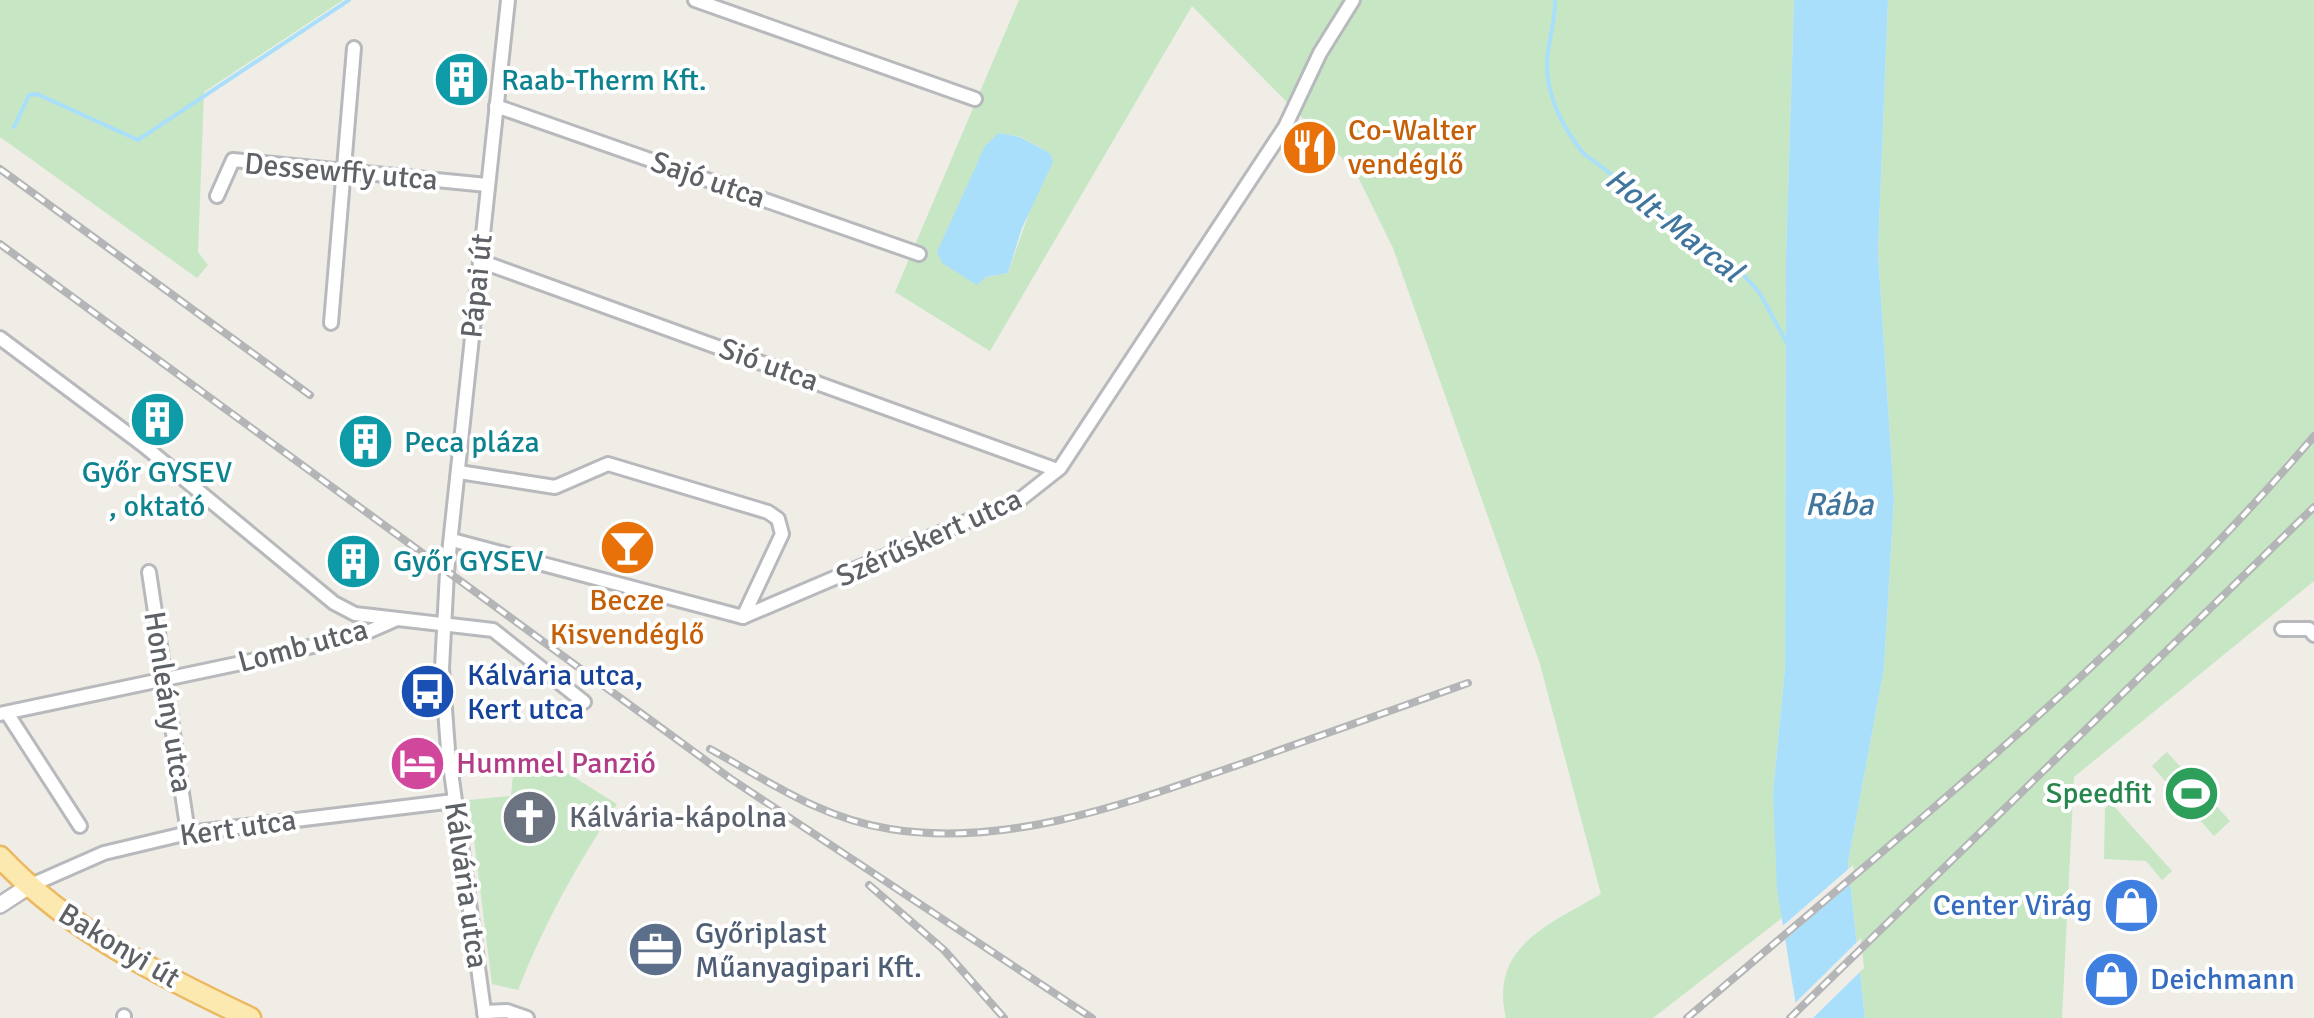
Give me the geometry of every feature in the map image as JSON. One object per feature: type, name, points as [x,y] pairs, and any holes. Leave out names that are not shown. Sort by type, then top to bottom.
[{"type":"main road","name":"Bakonyi út","points":[[0,857],[29,886],[142,965],[250,1018]]},
{"type":"street","name":"Pápai út","points":[[447,572],[508,0]]},
{"type":"street","points":[[695,0],[975,99]]},
{"type":"street","name":"Szérűskert utca","points":[[743,617],[1022,498],[1057,470],[1286,126],[1353,0]]},
{"type":"street","points":[[331,323],[354,48]]},
{"type":"street","name":"Sajó utca","points":[[496,106],[920,254]]},
{"type":"street","name":"Dessewffy utca","points":[[217,196],[233,160],[487,185]]},
{"type":"street","name":"Sió utca","points":[[480,261],[1057,470]]},
{"type":"street","points":[[0,338],[143,445],[334,603],[355,614],[399,618]]},
{"type":"street","points":[[452,540],[743,617],[782,534],[778,520],[768,512],[608,464],[554,487],[459,472]]},
{"type":"street","name":"Honleány utca","points":[[149,572],[188,833]]},
{"type":"street","name":"Kálvária utca","points":[[447,572],[442,668],[454,800],[484,1015]]},
{"type":"street","name":"Lomb utca","points":[[3,714],[366,632],[399,618],[493,630],[584,702]]},
{"type":"street","points":[[2282,628],[2309,629],[2314,635]]},
{"type":"street","points":[[3,714],[80,826]]},
{"type":"street","name":"Kert utca","points":[[29,886],[104,853],[188,833],[454,800]]},
{"type":"street","points":[[0,905],[29,886]]},
{"type":"street","points":[[484,1015],[507,1011],[527,1018]]},
{"type":"green space","points":[[0,0],[343,0],[204,92],[198,252],[208,265],[197,278],[0,137]]},
{"type":"green space","points":[[1019,0],[1794,0],[1786,256],[1785,668],[1773,792],[1782,918],[1653,1018],[1506,1018],[1503,993],[1506,973],[1515,955],[1544,928],[1601,894],[1540,664],[1393,248],[1355,171],[1192,6],[990,351],[895,292]],"holes":[[[999,133],[1021,137],[1050,153],[1008,273],[986,277]]]},
{"type":"green space","points":[[1888,0],[2314,0],[2314,581],[2074,777],[2062,1018],[1865,1018],[1848,863],[1884,668],[1894,499],[1878,252]]},
{"type":"green space","name":"Speedfit","points":[[2167,752],[2230,821],[2214,836],[2152,766]]},
{"type":"green space","points":[[540,756],[617,804],[563,894],[518,990],[492,984],[469,800],[511,796],[514,763]]},
{"type":"green space","points":[[2110,802],[2172,871],[2162,880],[2146,861],[2104,859],[2105,809]]},
{"type":"water","name":"Rába","points":[[1794,0],[1888,0],[1878,252],[1894,499],[1884,668],[1848,863],[1865,1018],[1798,1018],[1777,889],[1773,792],[1785,668],[1786,256]]},
{"type":"water","points":[[999,133],[1020,137],[1050,153],[1053,162],[1022,228],[1008,273],[986,277],[977,285],[942,263],[937,252],[985,146]]},
{"type":"pier","points":[[1853,865],[1855,880],[1781,943],[1779,929]]},
{"type":"pier","points":[[1861,938],[1864,968],[1813,1018],[1793,1018],[1791,1007]]},
{"type":"waterway","points":[[14,127],[29,95],[37,94],[138,140],[349,0]]},
{"type":"waterway","name":"Holt-Marcal","points":[[1555,0],[1548,76],[1558,112],[1576,144],[1737,268],[1759,292],[1787,343]]},
{"type":"railway","points":[[0,169],[310,395]]},
{"type":"railway","points":[[0,244],[731,779],[1092,1018]]},
{"type":"railway","points":[[1687,1018],[1932,810],[2091,667],[2243,516],[2314,436]]},
{"type":"railway","points":[[1790,1018],[2314,507]]},
{"type":"railway","points":[[710,749],[841,817],[890,829],[979,832],[1067,818],[1154,794],[1468,683]]},
{"type":"railway","points":[[869,885],[944,950],[1004,1018]]},
{"type":"place","name":"Raab-Therm Kft.","points":[[462,80]]},
{"type":"place","name":"Co-Walter vendéglő","points":[[1309,147]]},
{"type":"place","name":"Győr GYSEV , oktató","points":[[157,420]]},
{"type":"place","name":"Peca pláza","points":[[365,442]]},
{"type":"place","name":"Becze Kisvendéglő","points":[[627,548]]},
{"type":"place","name":"Győr GYSEV","points":[[354,561]]},
{"type":"place","name":"Kálvária utca, Kert utca","points":[[428,692]]},
{"type":"place","name":"Hummel Panzió","points":[[417,763]]},
{"type":"place","name":"Speedfit","points":[[2191,793]]},
{"type":"place","name":"Kálvária-kápolna","points":[[530,817]]},
{"type":"place","name":"Center Virág","points":[[2131,905]]},
{"type":"place","name":"Győriplast Műanyagipari Kft.","points":[[656,950]]},
{"type":"place","name":"Deichmann","points":[[2111,979]]}]
